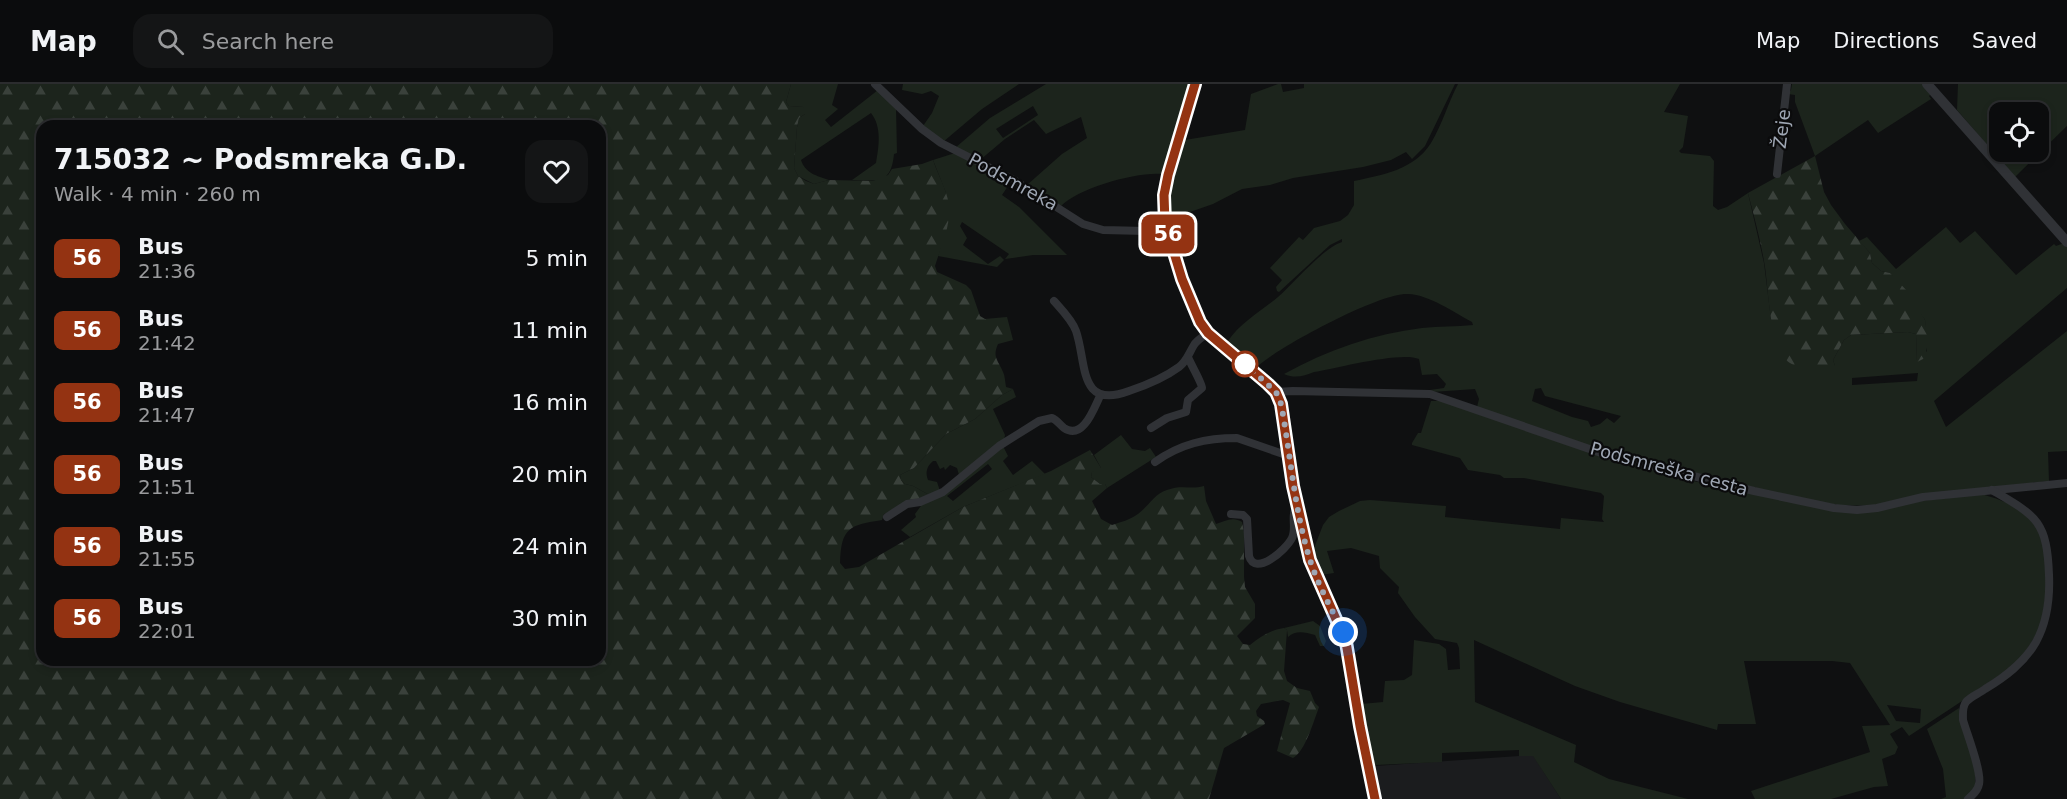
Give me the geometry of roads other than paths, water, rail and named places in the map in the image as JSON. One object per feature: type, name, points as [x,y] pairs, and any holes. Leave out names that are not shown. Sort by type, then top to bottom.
[{"type":"street","name":"Podsmreka","points":[[875,84],[941,144],[1014,180],[1083,224],[1099,229],[1146,231],[1169,239]]},
{"type":"street","points":[[1195,84],[1164,195],[1165,223],[1169,239],[1189,300],[1200,322],[1208,333],[1276,392],[1281,404],[1297,506],[1310,560],[1346,642],[1375,799]]},
{"type":"street","name":"Žeje","points":[[1777,174],[1787,84]]},
{"type":"street","points":[[1927,84],[2067,242]]},
{"type":"street","points":[[1054,301],[1076,330],[1088,382],[1100,396],[1123,394],[1149,384],[1182,365],[1194,345],[1208,333]]},
{"type":"street","points":[[1151,428],[1167,418],[1186,412],[1188,400],[1202,388],[1188,357]]},
{"type":"street","name":"Podsmreška cesta","points":[[1276,392],[1293,390],[1430,394],[1604,454],[1834,508],[1857,510],[1877,508],[1923,497],[2067,483]]},
{"type":"street","points":[[887,518],[907,504],[920,502],[943,492],[999,446],[1039,421],[1053,418],[1064,428],[1071,431],[1078,430],[1084,426],[1100,396]]},
{"type":"street","points":[[1155,462],[1184,445],[1230,438],[1238,438],[1288,456]]},
{"type":"street","points":[[1968,799],[1975,793],[1979,784],[1979,775],[1962,711],[1966,702],[2007,675],[2024,658],[2035,643],[2048,609],[2048,563],[2042,529],[2035,518],[2024,509],[1992,490]]},
{"type":"street","points":[[1231,514],[1243,515],[1247,519],[1249,556],[1251,562],[1260,565],[1284,549],[1290,541],[1294,529],[1293,512],[1297,506]]}]
